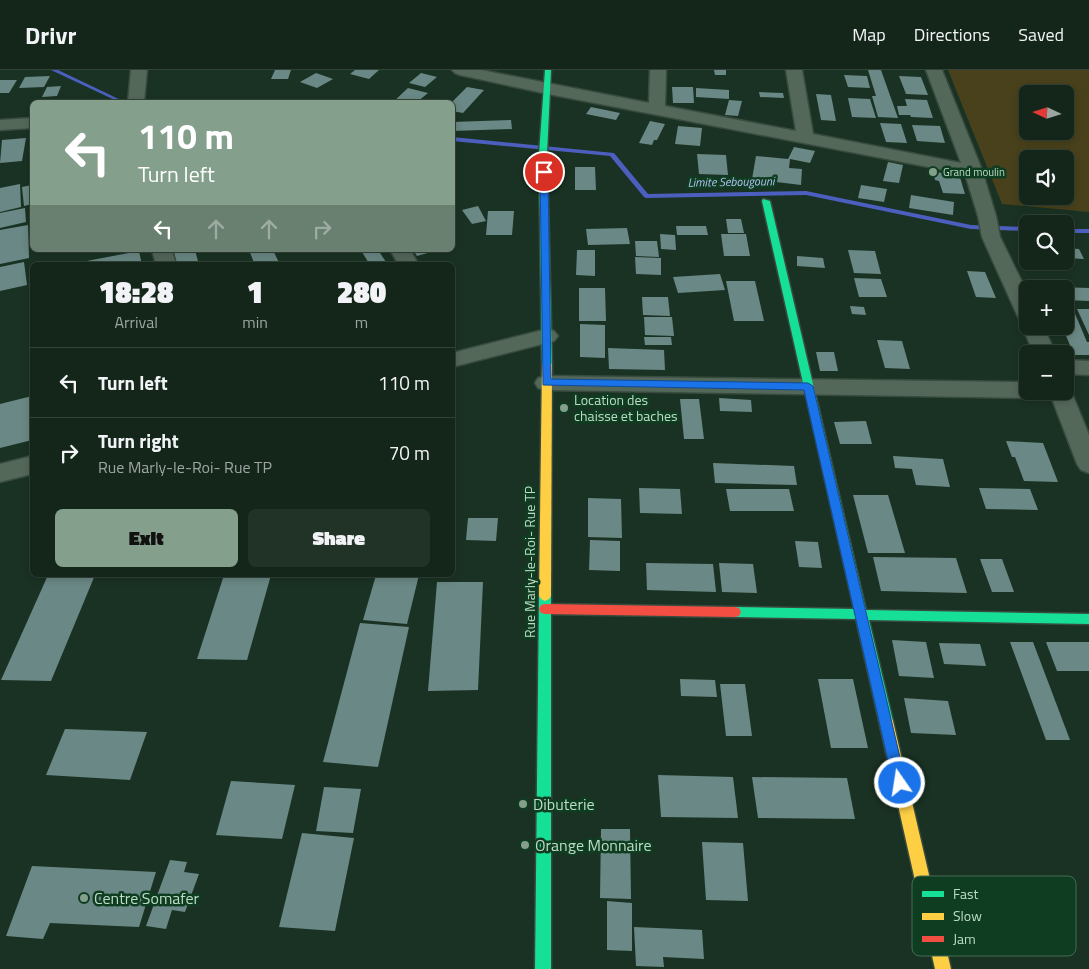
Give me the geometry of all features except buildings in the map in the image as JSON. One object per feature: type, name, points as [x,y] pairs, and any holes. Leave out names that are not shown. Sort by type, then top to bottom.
[{"type":"street","points":[[136,100],[139,70]]},
{"type":"street","points":[[460,70],[548,89],[973,170]]},
{"type":"street","points":[[548,70],[548,89]]},
{"type":"street","points":[[657,110],[658,70]]},
{"type":"street","points":[[794,70],[805,138]]},
{"type":"street","points":[[934,70],[973,170],[987,216],[991,237],[1019,298]]},
{"type":"street","name":"Rue Marly-le-Roi- Rue TP","points":[[543,969],[547,336],[543,154],[548,89]]},
{"type":"street","points":[[0,125],[30,123]]},
{"type":"street","points":[[766,201],[921,876]]},
{"type":"street","points":[[458,358],[547,336]]},
{"type":"street","points":[[1074,367],[1089,368]]},
{"type":"street","points":[[546,382],[1019,390]]},
{"type":"street","points":[[1064,400],[1089,464]]},
{"type":"street","points":[[0,473],[30,466]]},
{"type":"street","points":[[545,609],[1089,619]]},
{"type":"street","points":[[939,956],[942,969]]},
{"type":"shaded area","points":[[948,70],[1089,70],[1089,212],[1002,204]]},
{"type":"waterway","name":"Limite Sebougouni","points":[[54,70],[118,100]]},
{"type":"waterway","name":"Limite Sebougouni","points":[[455,139],[612,154],[646,196],[806,193],[971,227],[1019,229]]},
{"type":"waterway","name":"Limite Sebougouni","points":[[1074,231],[1089,231]]},
{"type":"traffic: fast","points":[[547,364],[543,154],[548,70]]},
{"type":"traffic: fast","points":[[766,201],[886,721]]},
{"type":"traffic: fast","points":[[543,969],[545,596]]},
{"type":"traffic: fast","points":[[735,612],[1089,619]]},
{"type":"traffic: slow","points":[[545,596],[547,364]]},
{"type":"traffic: slow","points":[[886,721],[922,876]]},
{"type":"traffic: slow","points":[[940,956],[943,969]]},
{"type":"traffic: jam","points":[[545,609],[735,612]]},
{"type":"place","name":"Grand moulin","points":[[933,172]]},
{"type":"place","name":"Location des chaisse et baches","points":[[564,408]]},
{"type":"place","name":"Dibuterie","points":[[523,804]]},
{"type":"place","name":"Orange Monnaire","points":[[525,845]]},
{"type":"place","name":"Centre Somafer","points":[[84,898]]},
{"type":"route","points":[[544,172],[546,382],[808,386],[900,783]]}]
